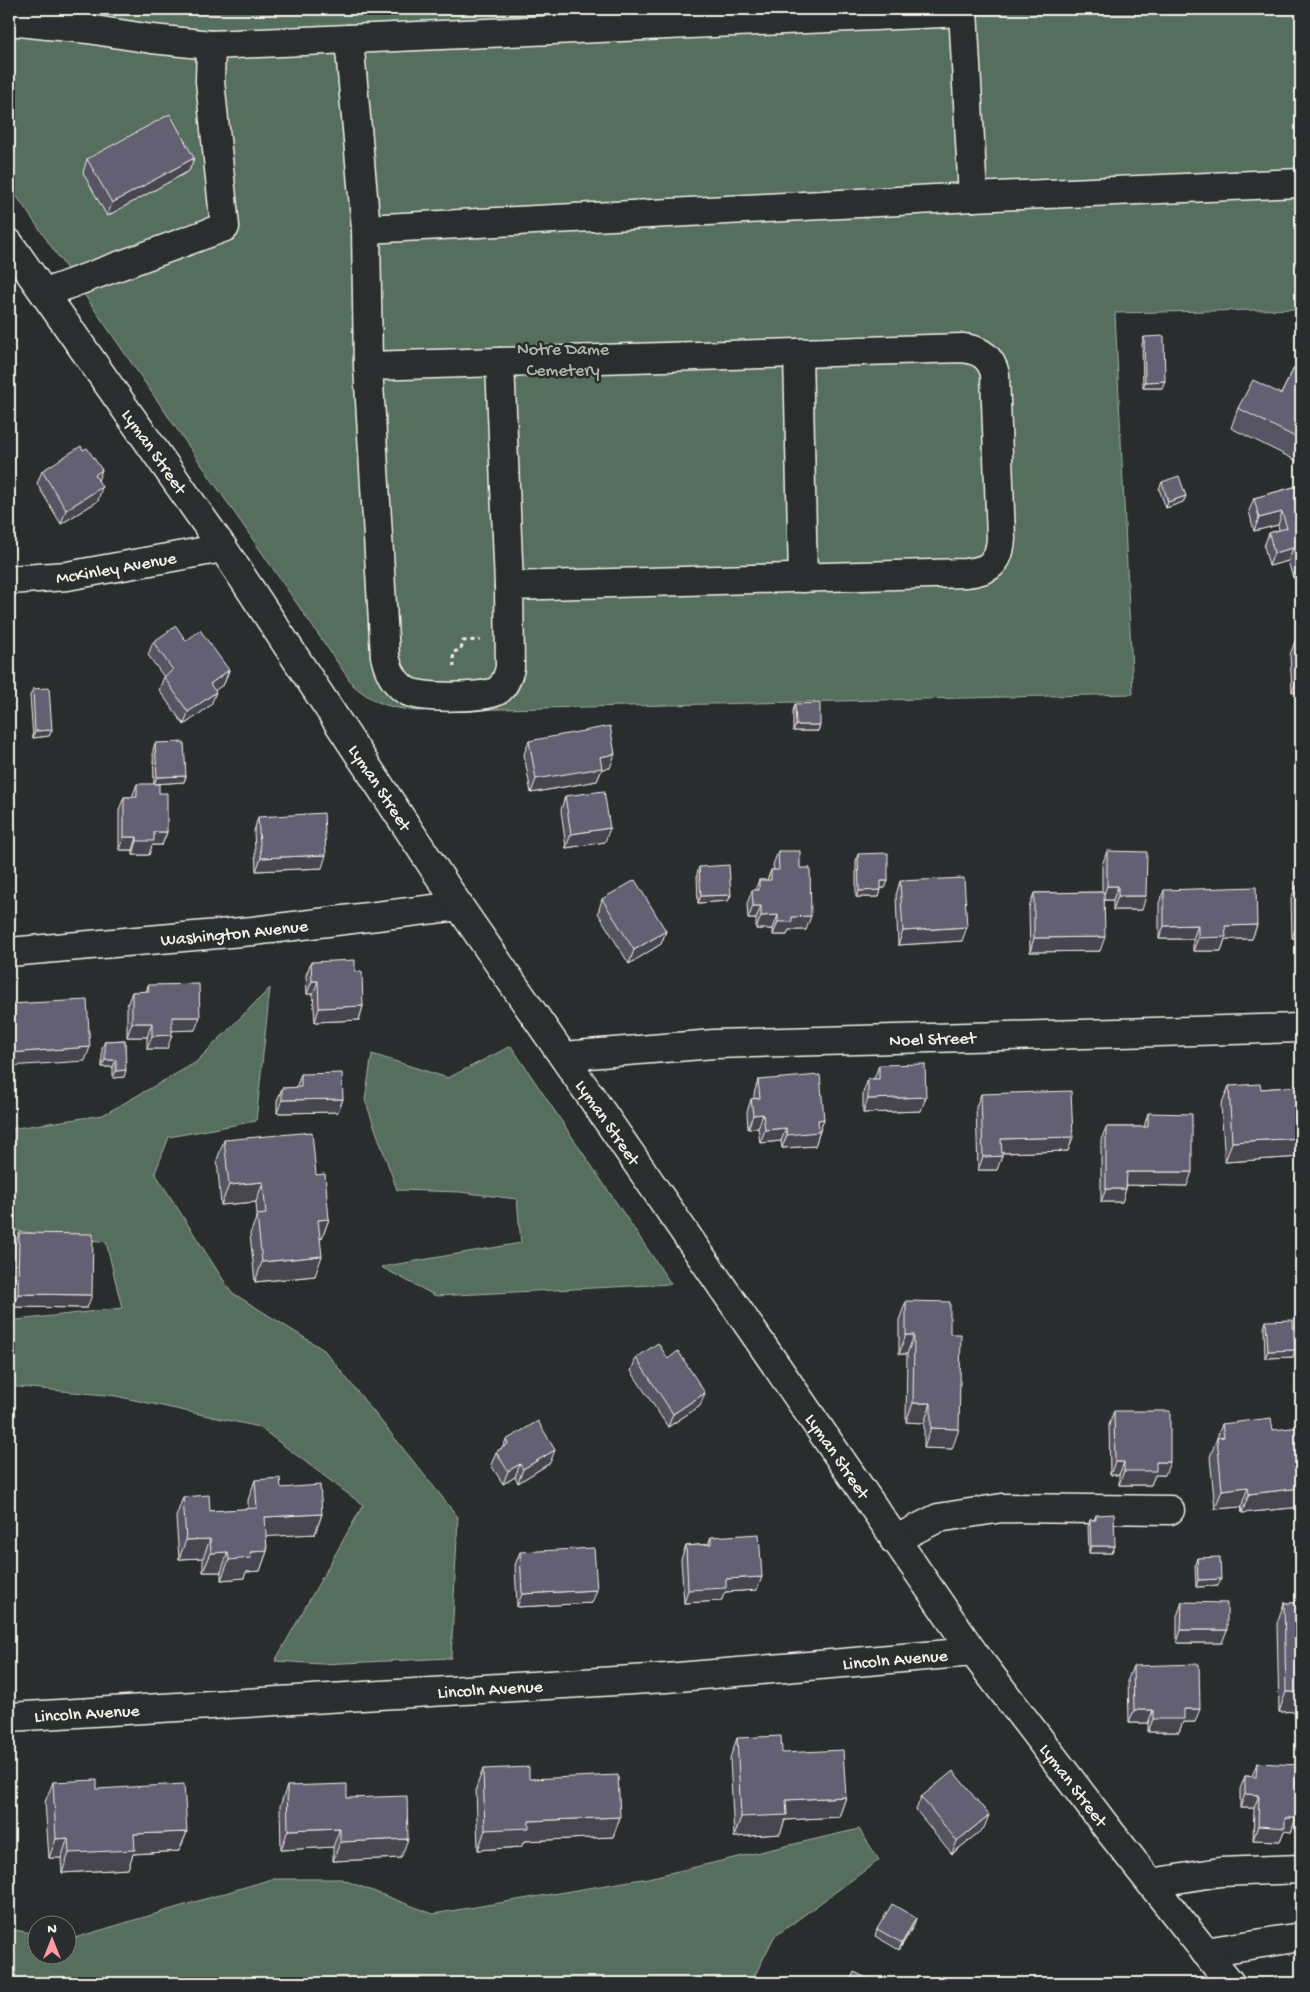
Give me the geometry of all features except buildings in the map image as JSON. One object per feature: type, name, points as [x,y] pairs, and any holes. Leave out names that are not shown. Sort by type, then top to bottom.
[{"type":"street","points":[[9,21],[91,19],[152,39],[211,45],[964,10],[973,197]]},
{"type":"street","points":[[349,39],[366,229],[368,366],[386,662],[398,684],[410,693],[423,696],[484,695],[499,690],[508,676],[510,668],[509,586],[500,362]]},
{"type":"street","points":[[45,293],[225,227],[210,81],[211,45]]},
{"type":"street","points":[[366,229],[973,197],[1301,183]]},
{"type":"street","name":"Lyman Street","points":[[9,243],[223,548],[459,906],[711,1270],[894,1540],[973,1652],[1150,1883],[1230,1983]]},
{"type":"street","points":[[368,366],[963,348],[974,349],[990,360],[995,374],[1001,539],[997,557],[985,569],[976,572],[509,586]]},
{"type":"street","points":[[798,353],[803,578]]},
{"type":"street","name":"McKinley Avenue","points":[[9,580],[67,576],[223,548]]},
{"type":"street","name":"Washington Avenue","points":[[9,952],[253,931],[459,906]]},
{"type":"street","name":"Noel Street","points":[[563,1056],[714,1044],[1301,1028]]},
{"type":"street","points":[[894,1540],[938,1518],[1002,1508],[1170,1510]]},
{"type":"street","name":"Lincoln Avenue","points":[[9,1717],[666,1678],[826,1666],[973,1652]]},
{"type":"street","points":[[1150,1883],[1220,1872],[1301,1869]]},
{"type":"street","points":[[1205,1952],[1301,1937]]},
{"type":"path","points":[[455,696],[454,652],[461,650],[463,641],[510,639]]},
{"type":"green space","name":"Notre Dame Cemetery","points":[[9,9],[1301,9],[1301,309],[1115,313],[1133,694],[416,711],[397,708],[375,701],[353,685],[9,185]]},
{"type":"green space","points":[[270,988],[256,1121],[169,1137],[155,1173],[231,1292],[324,1350],[458,1517],[451,1658],[322,1664],[275,1661],[363,1505],[259,1427],[116,1396],[9,1386],[9,1321],[122,1308],[106,1242],[9,1230],[9,1129],[103,1115],[195,1063]]},
{"type":"green space","points":[[511,1046],[671,1284],[436,1296],[381,1267],[521,1243],[517,1199],[460,1192],[397,1190],[365,1100],[372,1054],[448,1078]]},
{"type":"green space","points":[[859,1829],[879,1860],[774,1937],[751,1983],[9,1983],[9,1929],[28,1932],[28,1964],[78,1964],[78,1937],[272,1879],[341,1879],[433,1914],[648,1878]]}]
